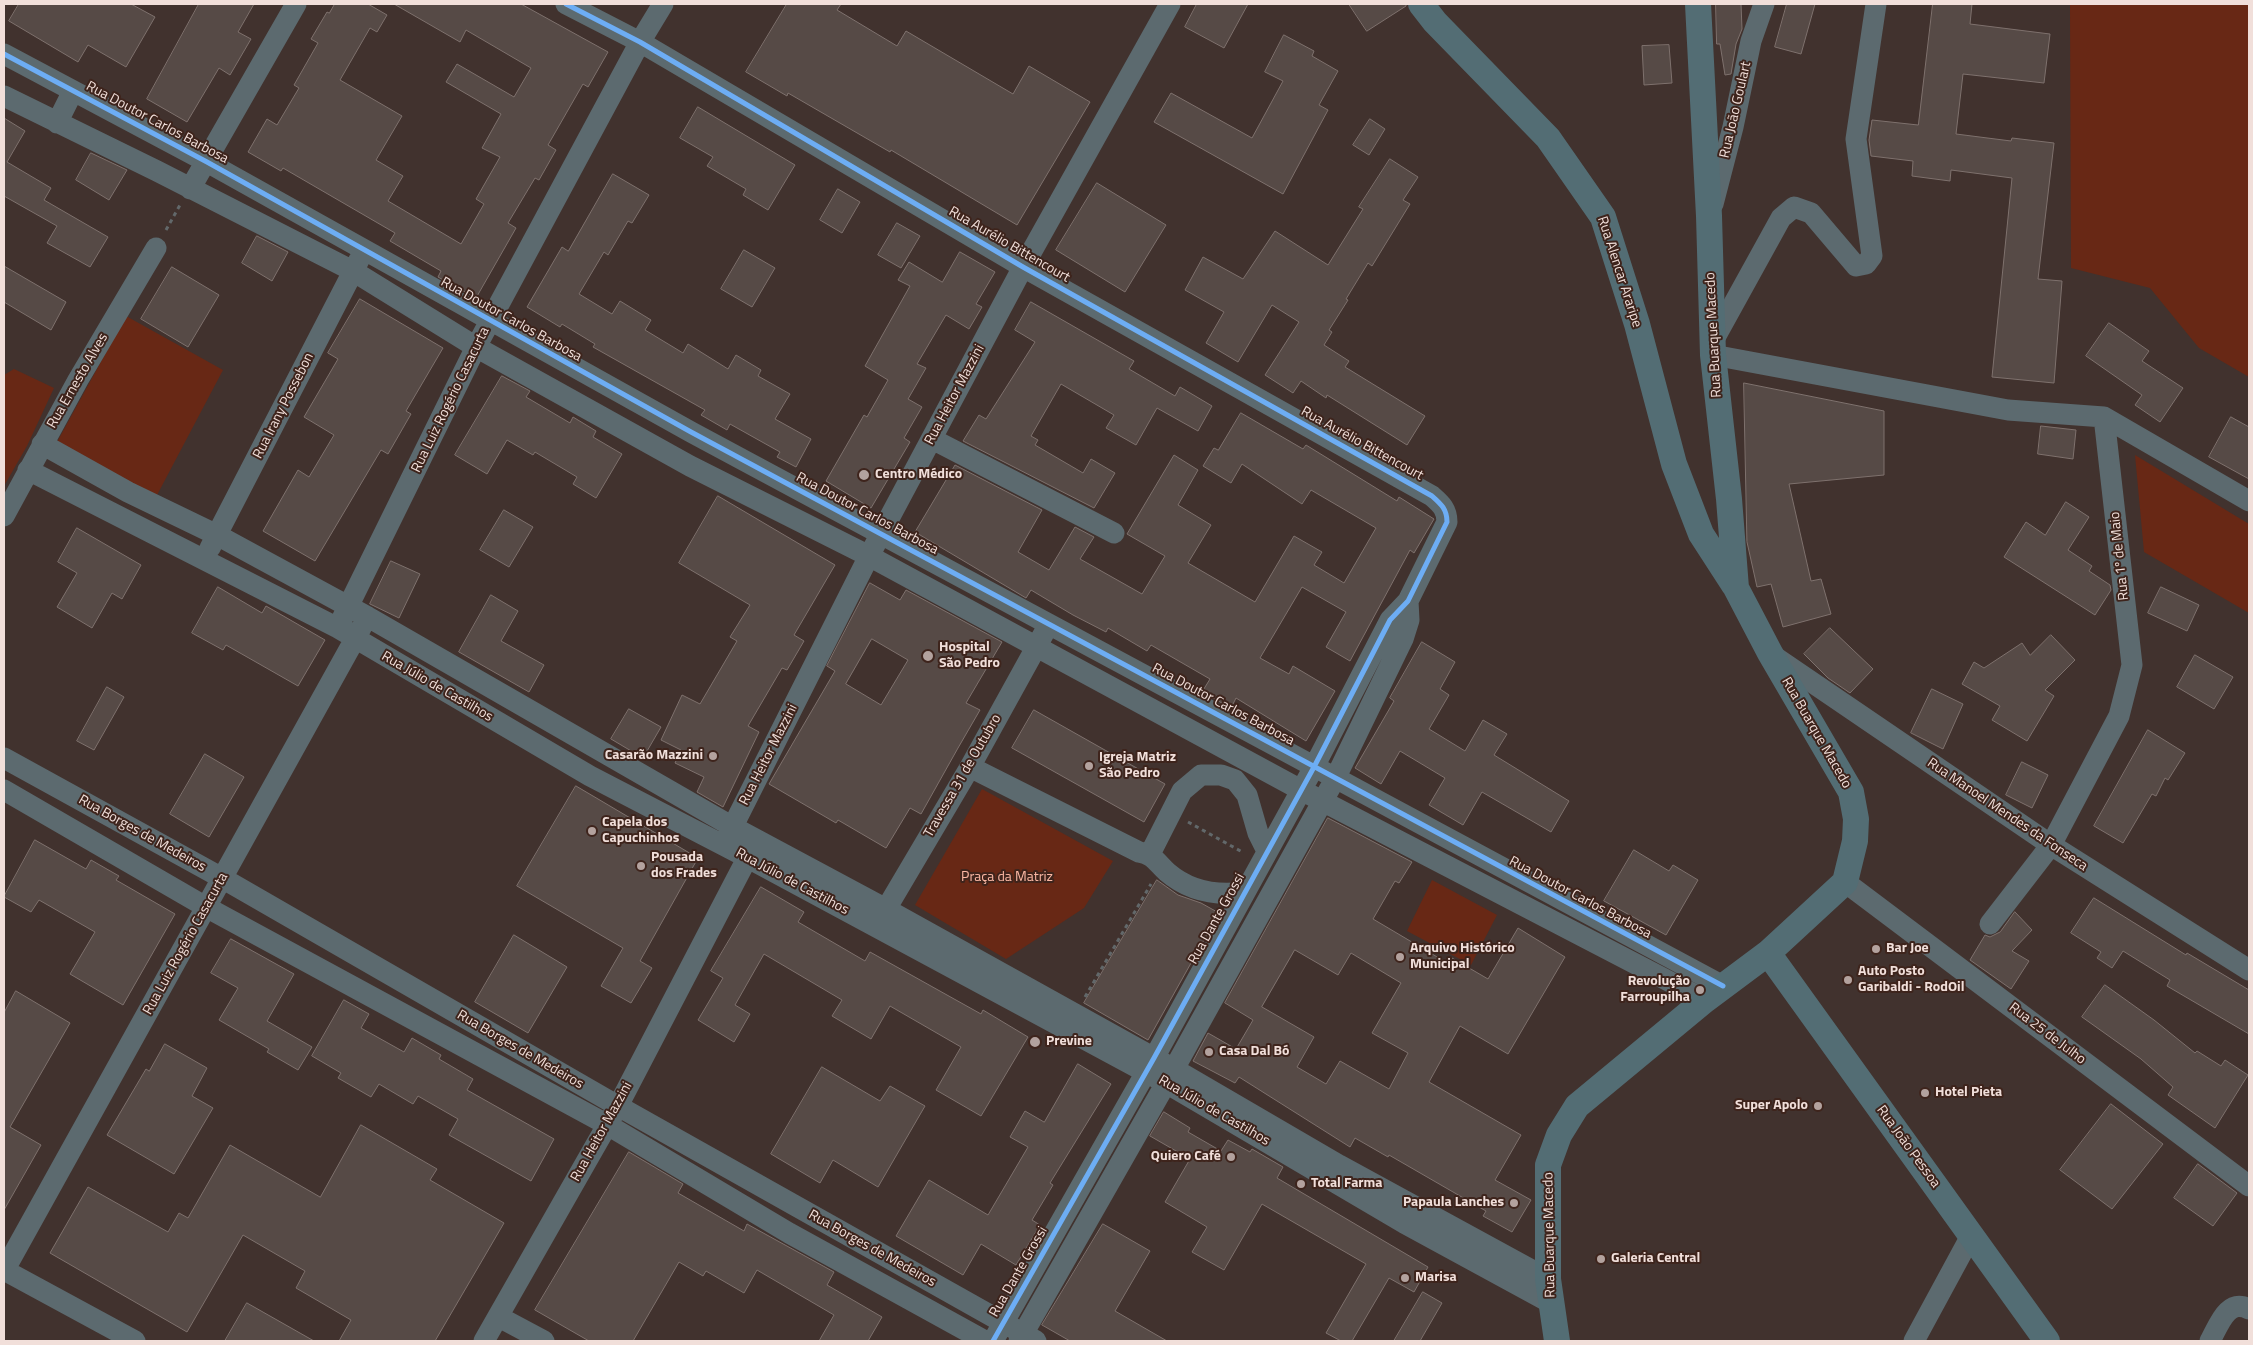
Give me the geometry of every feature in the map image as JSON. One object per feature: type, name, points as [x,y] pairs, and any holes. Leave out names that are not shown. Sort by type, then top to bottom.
[{"type":"main road","name":"Rua Alencar Araripe","points":[[1421,4],[1435,22],[1548,138],[1603,217],[1638,324],[1674,464],[1700,534],[1736,588]]},
{"type":"main road","name":"Rua Buarque Macedo","points":[[1557,1341],[1550,1291],[1548,1165],[1559,1135],[1577,1106],[1714,993],[1768,954],[1845,882],[1855,841],[1856,819],[1850,792],[1835,762],[1770,653],[1736,588],[1729,499],[1713,349],[1709,216],[1698,4]]},
{"type":"main road","name":"Rua João Pessoa","points":[[1768,954],[1972,1234],[2046,1341]]},
{"type":"street","points":[[190,189],[296,4]]},
{"type":"street","name":"Rua Aurélio Bittencourt","points":[[566,4],[640,42],[1023,267],[1432,496],[1442,504]]},
{"type":"street","name":"Rua Luiz Rogério Casacurta","points":[[4,1270],[222,878],[346,634],[349,607],[476,348],[640,42],[663,4]]},
{"type":"street","name":"Rua Heitor Mazzini","points":[[728,836],[869,556],[1023,267],[1170,4]]},
{"type":"street","name":"Rua João Goulart","points":[[1709,216],[1733,127],[1751,41],[1764,4]]},
{"type":"street","points":[[1876,4],[1856,138],[1872,256],[1866,264],[1856,266],[1811,213],[1794,207],[1781,218],[1713,349],[2008,410],[2104,417],[2249,501]]},
{"type":"street","name":"Rua Doutor Carlos Barbosa","points":[[4,54],[207,162],[690,432],[1508,872],[1714,993]]},
{"type":"street","points":[[57,123],[73,91]]},
{"type":"street","points":[[4,96],[157,171],[353,271],[476,348],[678,459],[869,556],[1037,645],[1301,790],[1498,892],[1714,993]]},
{"type":"street","name":"Rua Ernesto Alves","points":[[4,516],[42,444],[156,248]]},
{"type":"street","name":"Rua Irany Possebon","points":[[203,561],[364,250]]},
{"type":"street","name":"Rua 1º de Maio","points":[[1990,924],[2051,845],[2119,716],[2132,666],[2104,417]]},
{"type":"street","points":[[678,459],[690,432]]},
{"type":"street","points":[[932,439],[1114,533]]},
{"type":"street","name":"Rua Júlio de Castilhos","points":[[42,444],[128,492],[217,536],[368,617],[728,836],[1170,1076],[1335,1173],[1404,1223],[1550,1291]]},
{"type":"street","name":"Rua Júlio de Castilhos","points":[[28,470],[346,634],[590,776],[728,836]]},
{"type":"street","name":"Rua Dante Grossi","points":[[998,1332],[1150,1065],[1314,767],[1390,620],[1408,601],[1447,522],[1447,513],[1442,504]]},
{"type":"street","name":"Rua Dante Grossi","points":[[1026,1339],[1335,779],[1403,639],[1409,620],[1408,601]]},
{"type":"street","name":"Rua Luiz Rogério Casacurta","points":[[346,634],[368,617]]},
{"type":"street","name":"Travessa 31 de Outubro","points":[[881,918],[970,766],[1049,625]]},
{"type":"street","name":"Rua Manoel Mendes da Fonseca","points":[[1770,653],[2051,845],[2249,970]]},
{"type":"street","name":"Rua Borges de Medeiros","points":[[4,758],[222,878],[802,1210],[998,1332],[1026,1339]]},
{"type":"street","points":[[970,766],[1150,857],[1187,886],[1206,892],[1227,895],[1245,892]]},
{"type":"street","points":[[1150,857],[1170,812],[1182,791],[1201,775],[1221,775],[1234,780],[1247,795],[1264,857]]},
{"type":"street","name":"Rua Borges de Medeiros","points":[[4,790],[206,907],[606,1124],[789,1233],[985,1341]]},
{"type":"street","points":[[94,842],[108,815]]},
{"type":"street","name":"Rua Heitor Mazzini","points":[[484,1341],[606,1124],[618,1106],[752,849]]},
{"type":"street","points":[[1498,892],[1508,872]]},
{"type":"street","name":"Rua 25 de Julho","points":[[1845,882],[2249,1186]]},
{"type":"street","points":[[789,1233],[802,1210]]},
{"type":"street","points":[[1914,1341],[1972,1234]]},
{"type":"street","points":[[4,1270],[135,1341]]},
{"type":"street","points":[[2210,1341],[2222,1317],[2231,1307],[2242,1305],[2249,1309]]},
{"type":"street","points":[[499,1317],[544,1341]]},
{"type":"path","points":[[156,248],[190,189]]},
{"type":"path","points":[[1170,812],[1264,857]]},
{"type":"path","points":[[1091,987],[1150,857]]},
{"type":"green space","points":[[2070,4],[2249,4],[2249,377],[2199,348],[2150,288],[2071,268]]},
{"type":"green space","points":[[126,316],[223,370],[156,497],[57,442]]},
{"type":"green space","points":[[14,369],[54,388],[27,446],[4,486],[4,375]]},
{"type":"green space","points":[[2135,455],[2249,524],[2249,613],[2144,552]]},
{"type":"green space","name":"Praça da Matriz","points":[[982,789],[1113,861],[1084,908],[1006,959],[915,905]]},
{"type":"green space","points":[[1432,880],[1497,915],[1471,965],[1407,931]]},
{"type":"building","points":[[19,4],[131,4],[155,17],[126,67],[88,45],[78,62],[9,21]]},
{"type":"building","points":[[199,4],[254,4],[238,32],[251,39],[230,75],[219,68],[187,122],[147,99]]},
{"type":"building","points":[[335,4],[368,4],[387,15],[377,32],[370,28],[340,80],[402,116],[376,160],[403,176],[388,201],[461,244],[484,204],[476,199],[500,157],[482,148],[501,114],[446,82],[457,64],[514,97],[531,68],[466,30],[460,42],[394,4],[521,4],[608,52],[588,87],[583,84],[548,145],[556,150],[539,180],[535,178],[508,223],[516,228],[476,298],[438,277],[441,271],[390,241],[395,233],[283,168],[281,171],[248,152],[267,119],[277,125],[299,88],[294,85],[318,43],[311,39],[327,12],[329,13]]},
{"type":"building","points":[[787,4],[841,4],[837,10],[897,46],[906,31],[1013,94],[1029,66],[1090,102],[1017,225],[891,150],[890,152],[788,93],[787,96],[746,72]]},
{"type":"building","points":[[1197,4],[1248,4],[1224,48],[1185,27]]},
{"type":"building","points":[[1349,4],[1406,4],[1406,6],[1367,31]]},
{"type":"building","points":[[1716,4],[1741,4],[1742,29],[1736,44],[1731,74],[1725,75],[1720,44],[1717,44]]},
{"type":"building","points":[[1787,4],[1815,4],[1801,54],[1775,47]]},
{"type":"building","points":[[1933,4],[1972,4],[1970,24],[2050,34],[2044,83],[1963,74],[1956,134],[2011,141],[2012,138],[2054,143],[2038,279],[2062,281],[2054,383],[1992,377],[2012,178],[1951,170],[1950,181],[1912,176],[1913,161],[1871,156],[1869,140],[1872,120],[1918,125]]},
{"type":"building","points":[[1284,35],[1314,51],[1312,56],[1338,71],[1319,105],[1328,110],[1283,194],[1154,122],[1171,93],[1252,138],[1283,81],[1265,72]]},
{"type":"building","points":[[1669,45],[1672,83],[1644,85],[1642,46]]},
{"type":"building","points":[[698,107],[795,165],[768,210],[743,195],[746,189],[707,166],[713,157],[680,138]]},
{"type":"building","points":[[4,118],[25,131],[7,162],[51,188],[44,200],[108,237],[90,267],[47,243],[57,226],[4,196]]},
{"type":"building","points":[[1370,119],[1385,129],[1369,155],[1353,145]]},
{"type":"building","points":[[91,153],[127,170],[109,200],[76,180]]},
{"type":"building","points":[[1390,159],[1418,177],[1403,200],[1410,204],[1372,266],[1368,263],[1346,299],[1348,300],[1329,330],[1332,332],[1324,345],[1349,361],[1345,367],[1425,416],[1407,445],[1327,395],[1326,398],[1301,381],[1293,393],[1265,375],[1299,322],[1272,305],[1238,362],[1206,343],[1224,312],[1185,290],[1203,257],[1243,279],[1275,231],[1328,265],[1363,209],[1359,207]]},
{"type":"building","points":[[613,174],[649,195],[632,223],[628,221],[608,255],[604,252],[579,294],[612,314],[620,301],[651,320],[645,330],[683,353],[688,344],[728,369],[736,355],[761,370],[758,376],[790,394],[775,419],[811,439],[796,467],[777,457],[780,452],[730,424],[727,430],[701,415],[705,410],[593,347],[595,344],[562,324],[560,327],[527,307],[562,247],[568,251]]},
{"type":"building","points":[[1097,183],[1166,225],[1125,292],[1056,250]]},
{"type":"building","points":[[838,189],[860,202],[842,233],[820,220]]},
{"type":"building","points":[[897,223],[920,236],[901,268],[878,255]]},
{"type":"building","points":[[257,236],[288,252],[272,281],[242,263]]},
{"type":"building","points":[[744,250],[775,268],[752,307],[721,289]]},
{"type":"building","points":[[960,252],[995,272],[976,304],[982,307],[969,329],[946,315],[917,364],[926,368],[908,399],[922,407],[904,438],[910,442],[871,508],[826,481],[864,415],[867,417],[888,380],[865,366],[910,286],[898,280],[909,262],[942,282]]},
{"type":"building","points":[[4,266],[66,302],[51,330],[4,302]]},
{"type":"building","points":[[172,267],[219,295],[188,347],[141,319]]},
{"type":"building","points":[[360,299],[443,348],[406,411],[411,414],[388,454],[381,450],[315,561],[263,531],[298,470],[309,477],[334,435],[304,417],[338,359],[328,353]]},
{"type":"building","points":[[1031,302],[1134,361],[1129,369],[1175,396],[1180,387],[1212,406],[1198,431],[1157,408],[1136,445],[1106,428],[1114,415],[1061,384],[1031,436],[1038,440],[1035,445],[1083,473],[1091,459],[1115,473],[1094,508],[963,441],[979,415],[986,419],[1035,342],[1015,330]]},
{"type":"building","points":[[2109,323],[2149,351],[2142,361],[2183,388],[2160,422],[2135,405],[2142,395],[2086,356]]},
{"type":"building","points":[[502,376],[530,391],[526,397],[570,423],[573,417],[596,431],[593,437],[622,454],[596,498],[573,484],[577,477],[535,452],[533,455],[507,440],[487,474],[455,455]]},
{"type":"building","points":[[1744,383],[1884,411],[1884,475],[1789,484],[1811,581],[1821,579],[1831,614],[1783,627],[1771,584],[1757,587],[1747,542]]},
{"type":"building","points":[[1241,413],[1303,449],[1306,445],[1397,501],[1399,497],[1434,519],[1414,553],[1410,550],[1350,661],[1326,647],[1346,612],[1302,587],[1260,658],[1289,674],[1293,666],[1335,691],[1306,741],[1236,698],[1231,708],[1202,692],[1210,679],[1151,645],[1147,651],[1108,628],[1106,632],[1073,615],[1031,590],[1026,598],[915,532],[955,465],[1042,510],[1018,552],[1049,570],[1075,527],[1094,537],[1080,559],[1142,594],[1165,556],[1127,534],[1174,455],[1198,470],[1178,505],[1211,525],[1188,563],[1255,602],[1294,536],[1322,552],[1314,565],[1344,583],[1376,528],[1311,490],[1302,504],[1242,464],[1231,483],[1203,466],[1214,448],[1218,450]]},
{"type":"building","points":[[2231,417],[2249,427],[2249,479],[2209,457]]},
{"type":"building","points":[[2041,426],[2076,430],[2073,459],[2038,454]]},
{"type":"building","points":[[718,496],[835,565],[794,635],[804,641],[787,670],[782,668],[748,726],[759,732],[723,807],[697,792],[704,777],[675,763],[681,750],[661,740],[682,695],[700,704],[737,641],[730,637],[750,605],[679,563]]},
{"type":"building","points":[[2066,502],[2089,517],[2068,550],[2092,566],[2089,571],[2110,585],[2111,590],[2095,615],[2004,557],[2026,522],[2045,535]]},
{"type":"building","points":[[504,510],[533,527],[509,567],[480,550]]},
{"type":"building","points":[[77,528],[141,565],[122,599],[112,593],[92,628],[57,607],[77,573],[58,562]]},
{"type":"building","points":[[391,561],[420,574],[399,618],[370,604]]},
{"type":"building","points":[[870,583],[900,600],[906,590],[1002,642],[966,703],[980,710],[921,814],[910,808],[886,848],[838,820],[836,823],[769,784],[835,671],[827,666]],"holes":[[[872,639],[908,660],[881,705],[846,684]]]},
{"type":"building","points":[[218,587],[262,613],[266,606],[325,640],[298,686],[226,645],[223,650],[192,633]]},
{"type":"building","points":[[2161,587],[2199,605],[2187,631],[2148,613]]},
{"type":"building","points":[[491,595],[518,611],[501,641],[544,665],[529,692],[459,652]]},
{"type":"building","points":[[1830,628],[1873,669],[1850,693],[1828,678],[1804,654]]},
{"type":"building","points":[[2051,635],[2075,660],[2045,690],[2054,696],[2027,741],[1992,720],[2000,706],[1962,684],[1974,662],[1984,668],[2022,643],[2030,655]]},
{"type":"building","points":[[1422,642],[1455,662],[1440,689],[1449,695],[1429,729],[1465,751],[1483,720],[1507,734],[1494,755],[1569,801],[1551,832],[1482,792],[1463,825],[1429,805],[1445,778],[1400,751],[1381,784],[1355,768],[1394,701],[1390,698]]},
{"type":"building","points":[[2195,655],[2233,677],[2214,709],[2177,687]]},
{"type":"building","points":[[107,687],[124,697],[94,750],[77,741]]},
{"type":"building","points":[[1932,689],[1963,704],[1943,749],[1911,733]]},
{"type":"building","points":[[629,709],[661,727],[643,758],[611,739]]},
{"type":"building","name":"Igreja Matriz São Pedro","points":[[1034,710],[1165,784],[1144,822],[1012,748]]},
{"type":"building","points":[[2148,730],[2185,753],[2168,780],[2165,778],[2156,796],[2152,794],[2123,843],[2094,826]]},
{"type":"building","points":[[205,754],[244,777],[209,837],[170,814]]},
{"type":"building","points":[[2022,762],[2048,775],[2032,808],[2006,795]]},
{"type":"building","points":[[576,786],[698,858],[640,961],[652,968],[631,1003],[601,986],[623,948],[517,886]]},
{"type":"building","points":[[1328,818],[1412,862],[1399,883],[1395,881],[1373,919],[1449,964],[1452,958],[1488,979],[1518,928],[1565,957],[1508,1054],[1460,1026],[1429,1082],[1521,1135],[1495,1180],[1531,1200],[1512,1232],[1483,1216],[1486,1211],[1389,1155],[1388,1157],[1355,1138],[1350,1147],[1239,1077],[1235,1083],[1193,1061],[1208,1033],[1236,1049],[1253,1020],[1225,1003]],"holes":[[[1295,950],[1338,975],[1351,953],[1401,983],[1372,1033],[1408,1053],[1389,1089],[1340,1061],[1326,1084],[1297,1067],[1314,1037],[1262,1007]]]},
{"type":"building","points":[[35,840],[86,869],[91,860],[119,876],[116,880],[175,914],[123,1005],[70,974],[95,932],[39,900],[31,912],[4,897]]},
{"type":"building","points":[[1634,850],[1669,871],[1673,865],[1698,880],[1666,935],[1604,901]]},
{"type":"building","points":[[1157,880],[1178,895],[1201,903],[1219,913],[1148,1040],[1084,1003]]},
{"type":"building","points":[[761,887],[804,912],[798,922],[865,961],[870,952],[981,1014],[983,1010],[1028,1037],[981,1116],[936,1090],[961,1047],[890,1006],[871,1039],[832,1016],[842,1000],[764,954],[735,1005],[750,1014],[734,1042],[698,1020],[723,978],[711,971]]},
{"type":"building","points":[[2094,898],[2186,955],[2187,953],[2249,990],[2249,1034],[2167,986],[2170,980],[2123,951],[2112,968],[2097,958],[2101,952],[2071,933]]},
{"type":"building","points":[[2015,912],[2032,930],[2012,951],[2029,961],[2011,989],[1970,960],[1985,935],[1990,937],[2000,932]]},
{"type":"building","points":[[514,935],[567,967],[528,1033],[475,1002]]},
{"type":"building","points":[[231,939],[294,974],[267,1021],[312,1047],[298,1070],[267,1052],[269,1049],[219,1020],[238,988],[211,973]]},
{"type":"building","points":[[2105,985],[2154,1020],[2195,1053],[2197,1051],[2221,1066],[2225,1060],[2248,1075],[2215,1128],[2168,1095],[2173,1087],[2141,1059],[2082,1017]]},
{"type":"building","points":[[16,991],[70,1023],[10,1127],[41,1145],[4,1210],[4,1013]]},
{"type":"building","points":[[344,1000],[369,1014],[361,1028],[404,1052],[412,1038],[441,1055],[439,1059],[473,1079],[467,1090],[554,1139],[531,1181],[449,1135],[458,1119],[418,1096],[413,1104],[379,1084],[371,1097],[338,1078],[341,1073],[312,1056]]},
{"type":"building","points":[[165,1044],[207,1068],[192,1096],[213,1108],[174,1174],[107,1135],[146,1069],[149,1071]]},
{"type":"building","points":[[1078,1064],[1111,1084],[1050,1183],[1053,1185],[1032,1220],[1040,1225],[1016,1265],[981,1244],[963,1275],[896,1236],[929,1180],[988,1215],[1028,1147],[1010,1137],[1025,1111],[1044,1122]]},
{"type":"building","points":[[822,1067],[880,1101],[890,1086],[925,1106],[878,1187],[833,1160],[820,1183],[771,1154]]},
{"type":"building","points":[[2111,1104],[2163,1144],[2112,1209],[2060,1170]]},
{"type":"building","points":[[1164,1112],[1190,1128],[1188,1132],[1221,1151],[1228,1140],[1250,1152],[1252,1149],[1283,1167],[1277,1178],[1428,1267],[1414,1292],[1389,1278],[1352,1341],[1341,1341],[1326,1333],[1366,1264],[1262,1204],[1224,1270],[1192,1252],[1207,1227],[1165,1202],[1190,1159],[1150,1136]]},
{"type":"building","points":[[361,1125],[437,1169],[430,1180],[504,1223],[435,1341],[339,1341],[351,1320],[296,1288],[305,1271],[243,1235],[187,1332],[50,1253],[88,1187],[168,1232],[179,1213],[188,1218],[230,1145],[320,1197]]},
{"type":"building","points":[[629,1152],[683,1184],[678,1193],[744,1231],[747,1224],[834,1272],[827,1285],[882,1317],[868,1341],[819,1341],[834,1315],[757,1270],[744,1293],[706,1271],[703,1276],[679,1262],[633,1341],[589,1341],[535,1310]]},
{"type":"building","points":[[2198,1164],[2237,1193],[2213,1226],[2174,1198]]},
{"type":"building","points":[[1103,1224],[1150,1251],[1115,1311],[1167,1341],[1070,1341],[1042,1325]]},
{"type":"building","points":[[1423,1292],[1442,1303],[1420,1341],[1394,1341]]},
{"type":"building","points":[[247,1303],[314,1341],[225,1341]]},
{"type":"cycle path","points":[[566,4],[640,42],[1023,267],[1432,496],[1445,510],[1447,522],[1408,601],[1390,620],[1314,767],[1154,1058],[993,1341]]},
{"type":"cycle path","points":[[4,54],[207,162],[691,432],[1723,986]]},
{"type":"place","name":"Centro Médico","points":[[864,475]]},
{"type":"place","name":"Hospital São Pedro","points":[[928,656]]},
{"type":"place","name":"Casarão Mazzini","points":[[713,756]]},
{"type":"place","name":"Igreja Matriz São Pedro","points":[[1089,766]]},
{"type":"place","name":"Capela dos Capuchinhos","points":[[592,831]]},
{"type":"place","name":"Pousada dos Frades","points":[[641,866]]},
{"type":"place","name":"Bar Joe","points":[[1876,949]]},
{"type":"place","name":"Arquivo Histórico Municipal","points":[[1400,957]]},
{"type":"place","name":"Auto Posto Garibaldi - RodOil","points":[[1848,980]]},
{"type":"place","name":"Revolução Farroupilha","points":[[1700,990]]},
{"type":"place","name":"Previne","points":[[1035,1042]]},
{"type":"place","name":"Casa Dal Bó","points":[[1209,1052]]},
{"type":"place","name":"Hotel Pieta","points":[[1925,1093]]},
{"type":"place","name":"Super Apolo","points":[[1818,1106]]},
{"type":"place","name":"Quiero Café","points":[[1231,1157]]},
{"type":"place","name":"Total Farma","points":[[1301,1184]]},
{"type":"place","name":"Papaula Lanches","points":[[1514,1203]]},
{"type":"place","name":"Galeria Central","points":[[1601,1259]]},
{"type":"place","name":"Marisa","points":[[1405,1278]]}]
